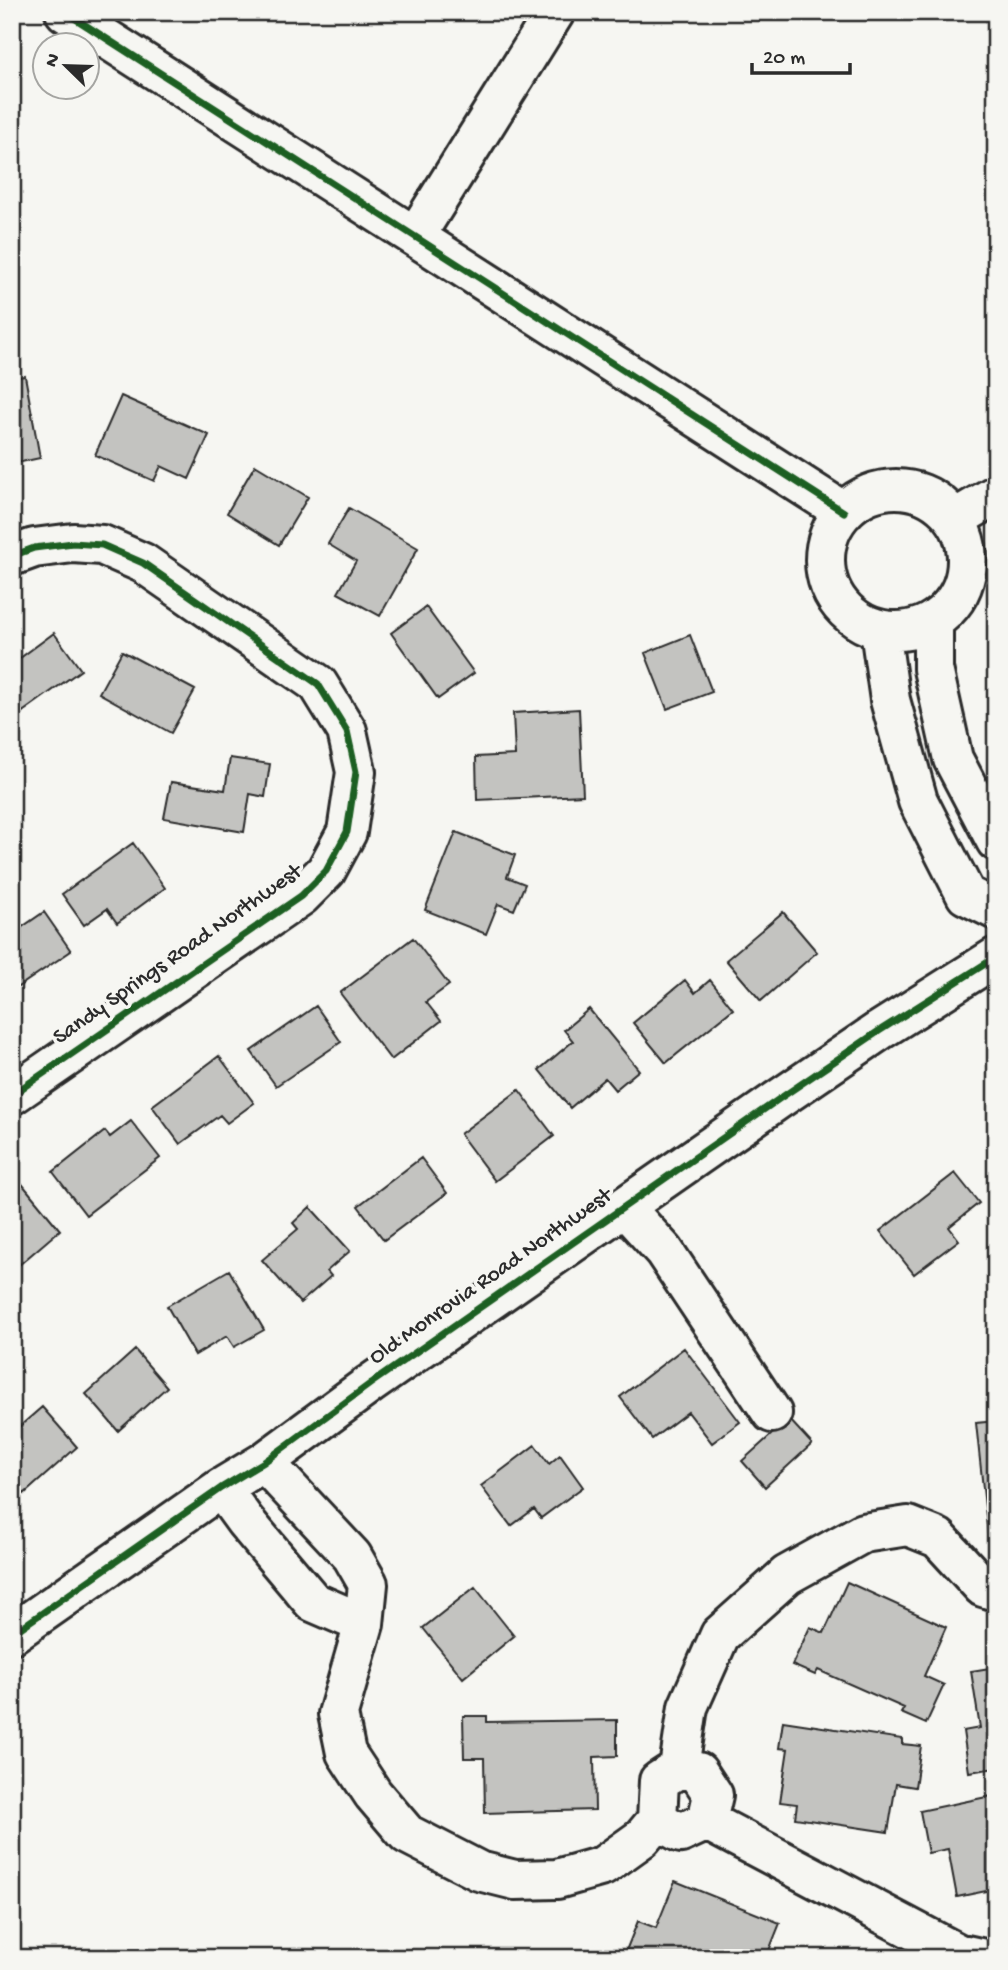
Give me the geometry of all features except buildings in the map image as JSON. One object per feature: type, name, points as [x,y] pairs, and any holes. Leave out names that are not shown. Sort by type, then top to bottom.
[{"type":"street","points":[[65,12],[105,23],[416,235],[844,512]]},
{"type":"street","points":[[416,235],[555,12]]},
{"type":"street","points":[[901,489],[922,494],[941,504],[955,519],[965,541],[968,564],[963,586],[951,606],[933,622],[898,632],[880,630],[861,622],[844,609],[832,592],[826,571],[826,550],[832,530],[844,512],[861,498],[881,491],[901,489]]},
{"type":"street","points":[[955,519],[996,495]]},
{"type":"street","name":"Sandy Springs Road Northwest","points":[[12,555],[34,548],[73,543],[102,545],[143,563],[317,684],[346,731],[356,772],[347,832],[326,871],[301,896],[12,1095]]},
{"type":"street","points":[[933,622],[933,669],[953,759],[996,841]]},
{"type":"street","points":[[880,630],[890,700],[918,801],[966,895],[996,911]]},
{"type":"street","name":"Old Monrovia Road Northwest","points":[[12,1634],[221,1488],[264,1462],[370,1384],[846,1053],[996,957]]},
{"type":"street","points":[[625,1208],[664,1251],[772,1413]]},
{"type":"street","points":[[264,1462],[352,1556],[369,1584],[364,1624],[338,1714],[346,1753],[373,1794],[407,1834],[479,1871],[515,1880],[557,1879],[603,1866],[642,1838],[657,1820],[659,1781],[679,1769],[698,1772],[713,1795],[708,1821]]},
{"type":"street","points":[[221,1488],[244,1521],[313,1602],[364,1624]]},
{"type":"street","points":[[679,1769],[688,1707],[719,1635],[787,1575],[863,1534],[908,1526],[938,1538],[983,1587],[996,1591]]},
{"type":"street","points":[[657,1820],[681,1833],[708,1821]]},
{"type":"street","points":[[708,1821],[957,1953],[980,1958]]},
{"type":"cycle path","points":[[65,12],[844,512]]},
{"type":"cycle path","points":[[12,556],[34,548],[73,543],[102,545],[143,563],[318,684],[347,731],[356,772],[347,832],[326,871],[301,896],[12,1095]]},
{"type":"cycle path","points":[[12,1634],[221,1488],[264,1462],[370,1384],[779,1099],[879,1031],[996,957]]}]
